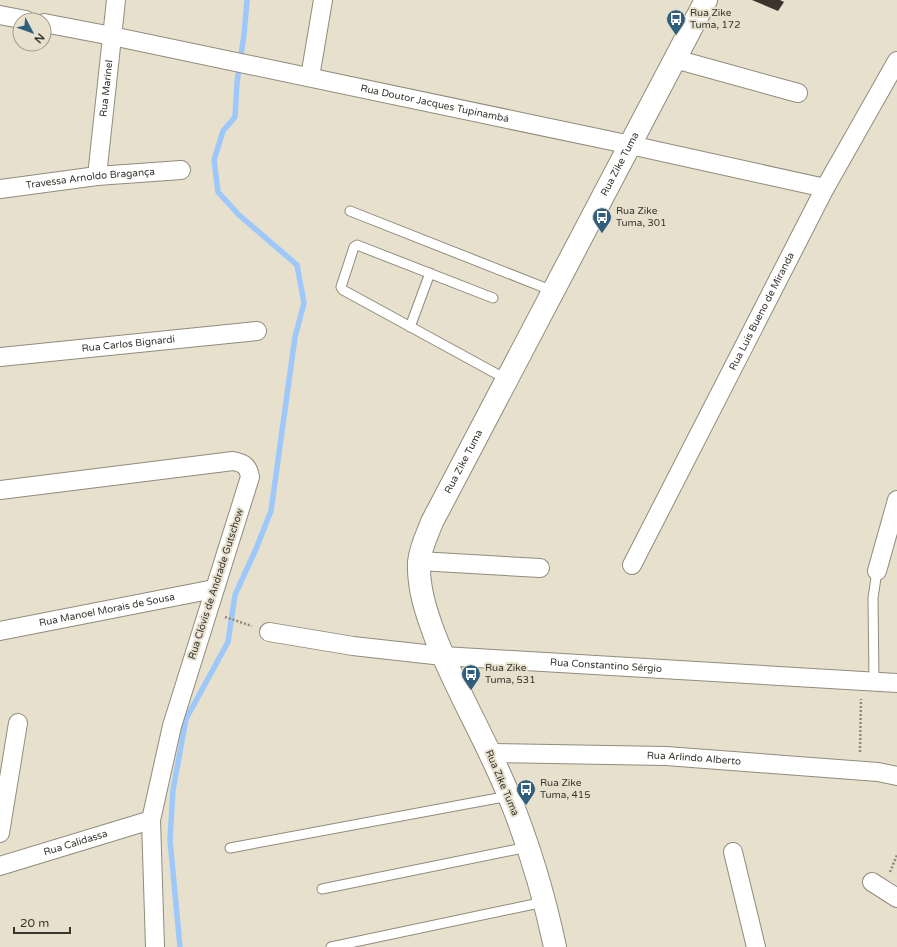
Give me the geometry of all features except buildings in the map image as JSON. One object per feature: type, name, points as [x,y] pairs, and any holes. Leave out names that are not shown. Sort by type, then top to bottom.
[{"type":"street","name":"Rua Marinel","points":[[97,176],[116,0]]},
{"type":"street","points":[[310,77],[323,0]]},
{"type":"street","name":"Rua Zike Tuma","points":[[554,947],[545,901],[528,847],[509,796],[443,656],[420,587],[419,561],[424,542],[432,522],[628,146],[706,0]]},
{"type":"street","points":[[0,15],[12,17]]},
{"type":"street","name":"Rua Doutor Jacques Tupinambá","points":[[52,25],[112,36],[262,69],[310,77],[826,188]]},
{"type":"street","points":[[675,59],[798,93]]},
{"type":"street","name":"Rua Luis Bueno de Miranda","points":[[632,565],[826,188],[897,61]]},
{"type":"street","name":"Travessa Arnoldo Bragança","points":[[0,189],[97,176],[181,170]]},
{"type":"street","name":"Rua Carlos Bignardi","points":[[0,357],[257,331]]},
{"type":"street","name":"Rua Clóvis de Andrade Gutschow","points":[[0,490],[233,461],[242,463],[248,468],[250,477],[172,726],[151,820],[155,947]]},
{"type":"street","points":[[877,571],[897,500]]},
{"type":"street","points":[[419,561],[540,568]]},
{"type":"street","name":"Rua Manoel Morais de Sousa","points":[[0,631],[214,590]]},
{"type":"street","name":"Rua Constantino Sérgio","points":[[269,632],[353,646],[443,656],[897,683]]},
{"type":"street","points":[[0,833],[18,723]]},
{"type":"street","name":"Rua Arlindo Alberto","points":[[489,753],[666,756],[860,770],[897,776]]},
{"type":"street","name":"Rua Calidassa","points":[[0,866],[151,820]]},
{"type":"street","points":[[733,852],[756,947]]},
{"type":"street","points":[[872,882],[897,898]]},
{"type":"lane","points":[[350,211],[553,291]]},
{"type":"lane","points":[[493,298],[357,245],[354,247],[342,282],[342,290],[506,379]]},
{"type":"lane","points":[[410,327],[430,273]]},
{"type":"lane","points":[[874,681],[873,598],[877,571]]},
{"type":"lane","points":[[230,848],[509,796]]},
{"type":"lane","points":[[322,889],[528,847]]},
{"type":"lane","points":[[331,947],[545,901]]},
{"type":"path","points":[[222,616],[269,632]]},
{"type":"path","points":[[860,770],[861,698],[866,689],[874,681]]},
{"type":"waterway","points":[[180,947],[170,840],[173,790],[186,719],[228,642],[235,595],[271,511],[295,337],[304,303],[297,265],[239,215],[218,192],[214,160],[223,131],[235,117],[237,82],[244,35],[247,0]]},
{"type":"place","name":"Rua Zike Tuma, 172","points":[[676,36]]},
{"type":"place","name":"Rua Zike Tuma, 301","points":[[602,234]]},
{"type":"place","name":"Rua Zike Tuma, 531","points":[[471,691]]},
{"type":"place","name":"Rua Zike Tuma, 415","points":[[526,806]]}]
